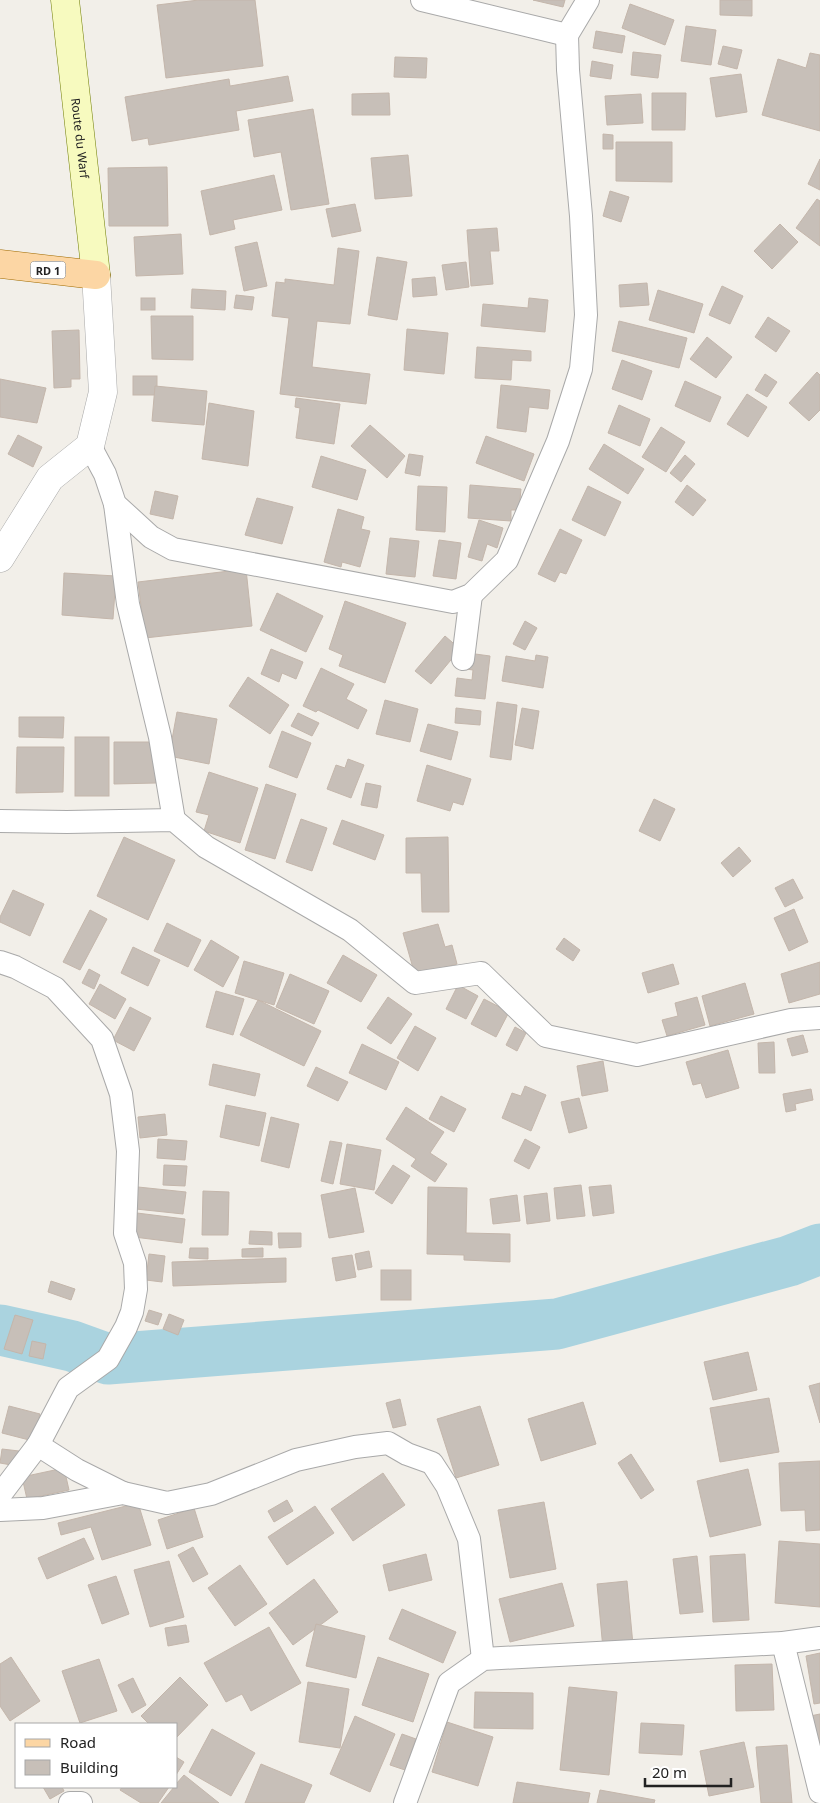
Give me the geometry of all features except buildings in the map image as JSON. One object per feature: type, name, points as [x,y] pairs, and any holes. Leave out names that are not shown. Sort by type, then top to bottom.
[{"type":"main road","name":"Route du Warf","points":[[64,0],[96,275]]},
{"type":"main road","name":"RD 1","points":[[0,264],[96,275]]},
{"type":"street","points":[[422,0],[567,35]]},
{"type":"street","points":[[115,504],[151,537],[173,549],[453,602],[471,594],[507,560],[558,441],[581,369],[586,315],[581,216],[568,70],[567,35],[588,0]]},
{"type":"street","points":[[0,558],[50,478],[90,446],[103,392],[96,275]]},
{"type":"street","points":[[90,446],[105,474],[115,504],[128,604],[160,738],[174,820],[206,847],[350,930],[415,983],[481,973],[546,1036],[637,1054],[791,1020],[820,1018]]},
{"type":"street","points":[[463,659],[471,594]]},
{"type":"street","points":[[0,821],[174,820]]},
{"type":"street","points":[[0,962],[15,966],[56,988],[102,1039],[121,1094],[128,1152],[125,1232],[135,1263],[136,1289],[132,1312],[123,1333],[108,1359],[68,1388],[38,1445],[0,1495]]},
{"type":"street","points":[[38,1445],[77,1470],[123,1493],[167,1503],[211,1494],[296,1460],[355,1447],[388,1443],[407,1454],[432,1463],[448,1486],[469,1539],[483,1659]]},
{"type":"street","points":[[0,1510],[43,1508],[123,1493]]},
{"type":"street","points":[[404,1803],[449,1682],[483,1659],[783,1643],[820,1638]]},
{"type":"street","points":[[783,1643],[820,1792]]},
{"type":"street","points":[[70,1803],[81,1803]]},
{"type":"waterway","points":[[0,1330],[72,1346],[108,1359],[557,1324],[789,1261],[820,1249]]}]
